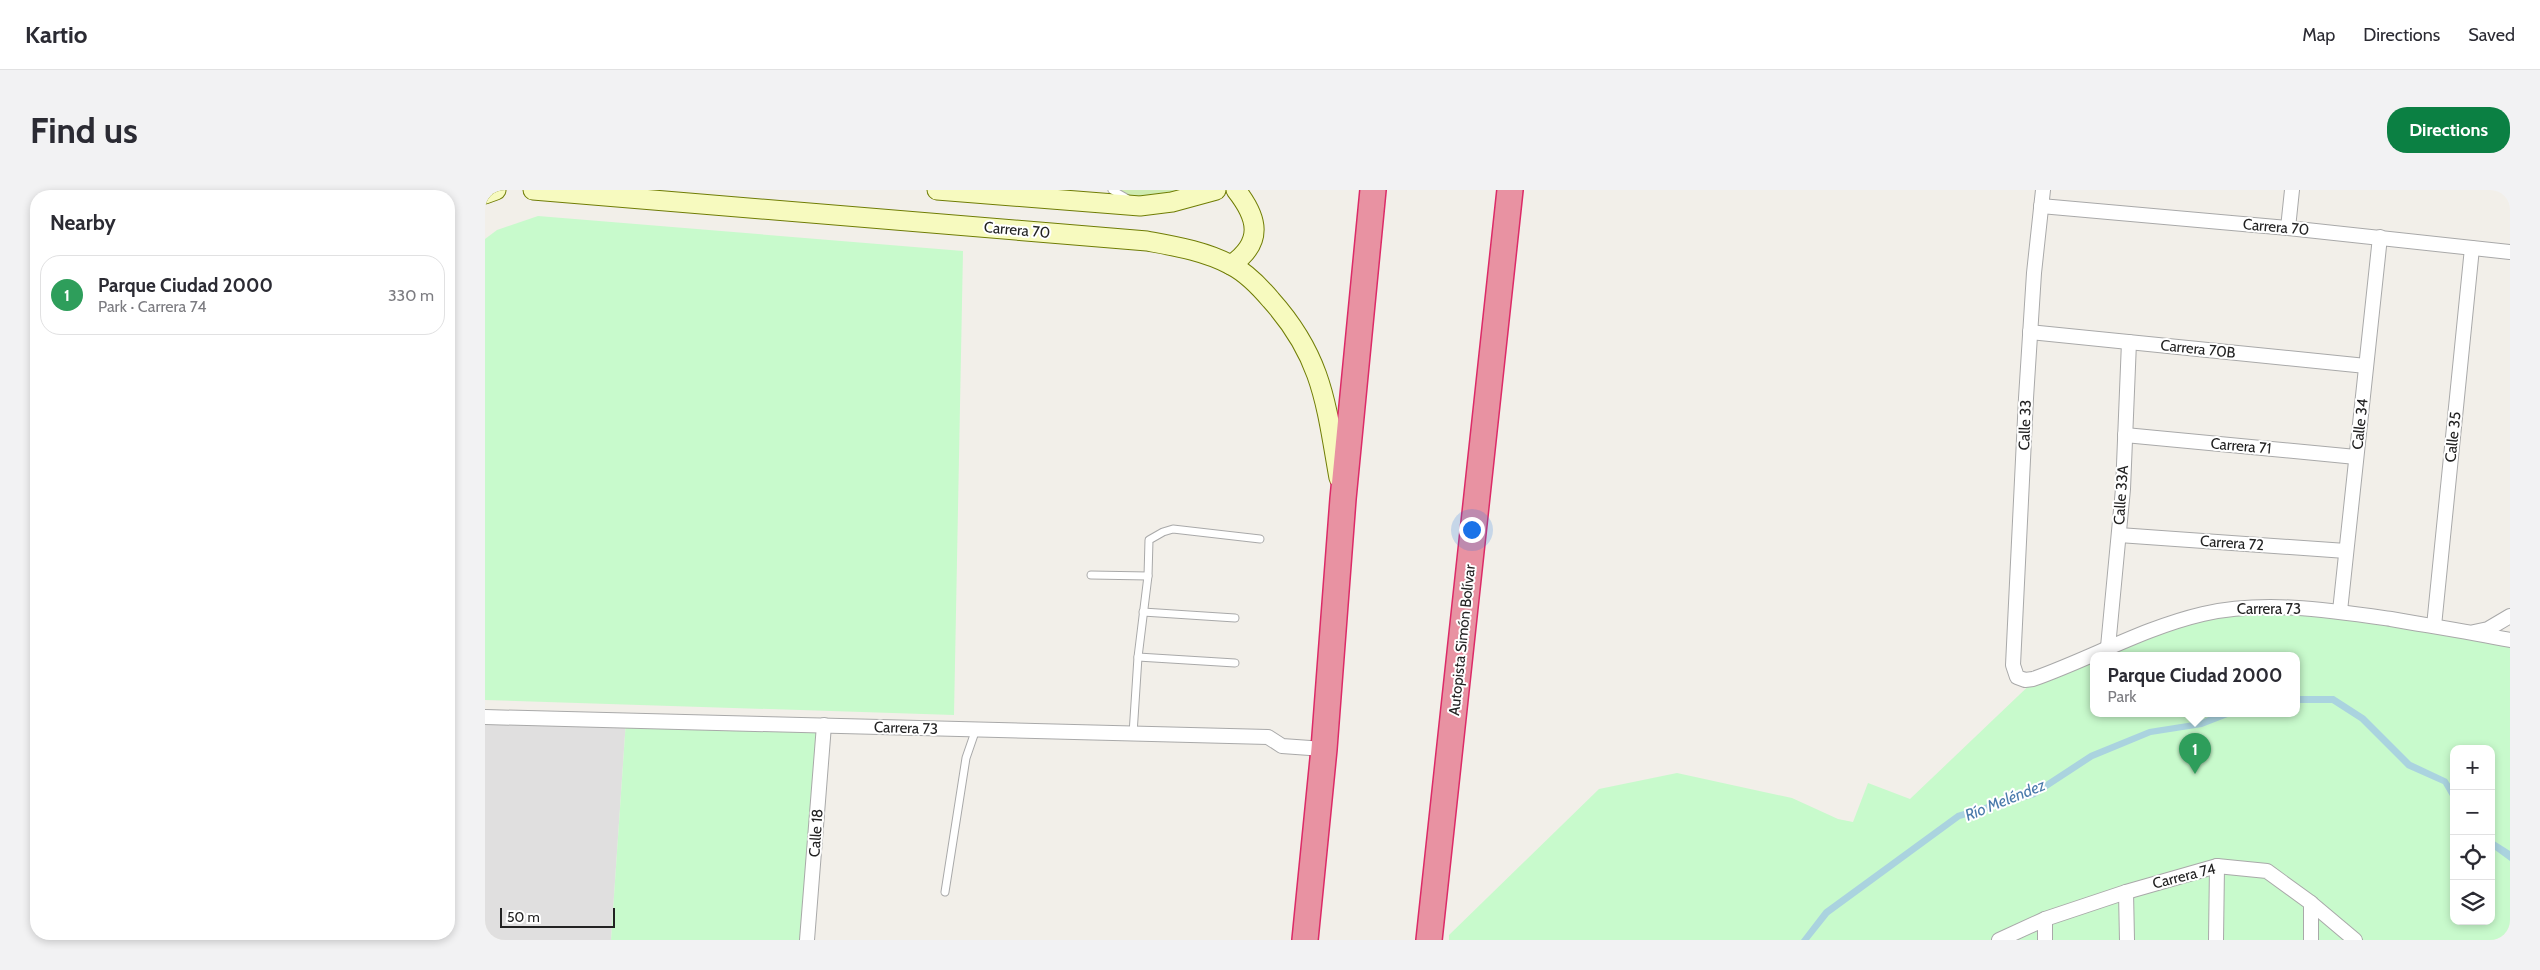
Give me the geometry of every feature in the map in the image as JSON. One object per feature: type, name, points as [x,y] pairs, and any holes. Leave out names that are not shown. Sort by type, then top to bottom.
[{"type":"highway","points":[[1305,940],[1324,749],[1343,498],[1373,190]]},
{"type":"highway","name":"Autopista Simón Bolívar","points":[[1429,940],[1510,190]]},
{"type":"street","points":[[485,194],[496,190]]},
{"type":"street","name":"Carrera 70","points":[[533,190],[1147,241],[1188,249],[1231,265],[1249,279],[1277,306],[1307,351],[1317,372],[1327,406],[1343,498]]},
{"type":"street","points":[[938,190],[989,192],[1140,206],[1172,202],[1216,190]]},
{"type":"street","points":[[1231,265],[1242,257],[1250,246],[1255,234],[1254,220],[1250,207],[1237,190]]},
{"type":"street","name":"Calle 33","points":[[2038,678],[2025,680],[2017,677],[2013,670],[2030,332],[2043,190]]},
{"type":"street","points":[[2288,228],[2292,190]]},
{"type":"street","name":"Carrera 70","points":[[2041,206],[2380,237],[2510,252]]},
{"type":"street","name":"Calle 34","points":[[2340,611],[2380,237]]},
{"type":"street","name":"Calle 35","points":[[2434,626],[2472,248]]},
{"type":"street","name":"Carrera 70B","points":[[2030,332],[2366,366]]},
{"type":"street","name":"Calle 33A","points":[[2108,647],[2119,535],[2129,342]]},
{"type":"street","name":"Carrera 71","points":[[2125,435],[2356,457]]},
{"type":"street","name":"Carrera 72","points":[[2119,535],[2346,551]]},
{"type":"street","name":"Carrera 73","points":[[2097,652],[2184,619],[2223,610],[2277,607],[2340,611],[2473,632],[2510,640]]},
{"type":"street","points":[[2473,632],[2488,629],[2510,616]]},
{"type":"street","name":"Carrera 73","points":[[2038,678],[2090,655]]},
{"type":"street","name":"Carrera 73","points":[[485,716],[1267,737],[1281,746],[1324,749]]},
{"type":"street","name":"Calle 18","points":[[807,940],[824,725]]},
{"type":"street","points":[[2216,940],[2217,866]]},
{"type":"street","name":"Carrera 74","points":[[1999,940],[2045,918],[2217,866],[2267,871],[2311,903],[2355,940]]},
{"type":"street","points":[[2126,892],[2127,940]]},
{"type":"street","points":[[2311,903],[2311,940]]},
{"type":"street","points":[[2045,918],[2045,940]]},
{"type":"lane","points":[[1112,190],[1140,206]]},
{"type":"lane","points":[[1133,734],[1138,657],[1148,576],[1149,540],[1173,529],[1260,539]]},
{"type":"lane","points":[[1091,575],[1148,576]]},
{"type":"lane","points":[[1143,612],[1235,618]]},
{"type":"lane","points":[[1138,657],[1235,663]]},
{"type":"lane","points":[[945,892],[966,758],[976,730]]},
{"type":"shaded area","points":[[485,717],[626,720],[611,940],[485,940]]},
{"type":"green space","points":[[1112,190],[1216,190],[1140,206]]},
{"type":"green space","points":[[538,216],[963,251],[954,715],[485,700],[485,239],[497,230]]},
{"type":"green space","points":[[2260,607],[2510,640],[2510,940],[1449,940],[1449,935],[1599,789],[1677,773],[1792,798],[1838,819],[1853,822],[1868,783],[1910,799],[2038,677],[2090,656],[2090,717],[2300,717],[2300,652],[2098,652],[2142,634]]},
{"type":"green space","points":[[626,720],[824,725],[807,940],[611,940]]},
{"type":"water","points":[[2300,696],[2334,696],[2365,716],[2411,762],[2447,779],[2450,784],[2450,796],[2443,784],[2407,768],[2360,721],[2332,703],[2300,703]]},
{"type":"water","name":"Río Meléndez","points":[[2208,717],[2228,717],[2202,727],[2151,735],[2093,759],[2035,797],[1960,819],[1829,915],[1809,940],[1801,940],[1824,910],[1957,813],[2032,791],[2090,753],[2149,729],[2200,721]]},
{"type":"water","points":[[2495,842],[2510,851],[2510,861],[2495,850]]},
{"type":"place","name":"Parque Ciudad 2000","points":[[2195,774]]}]
